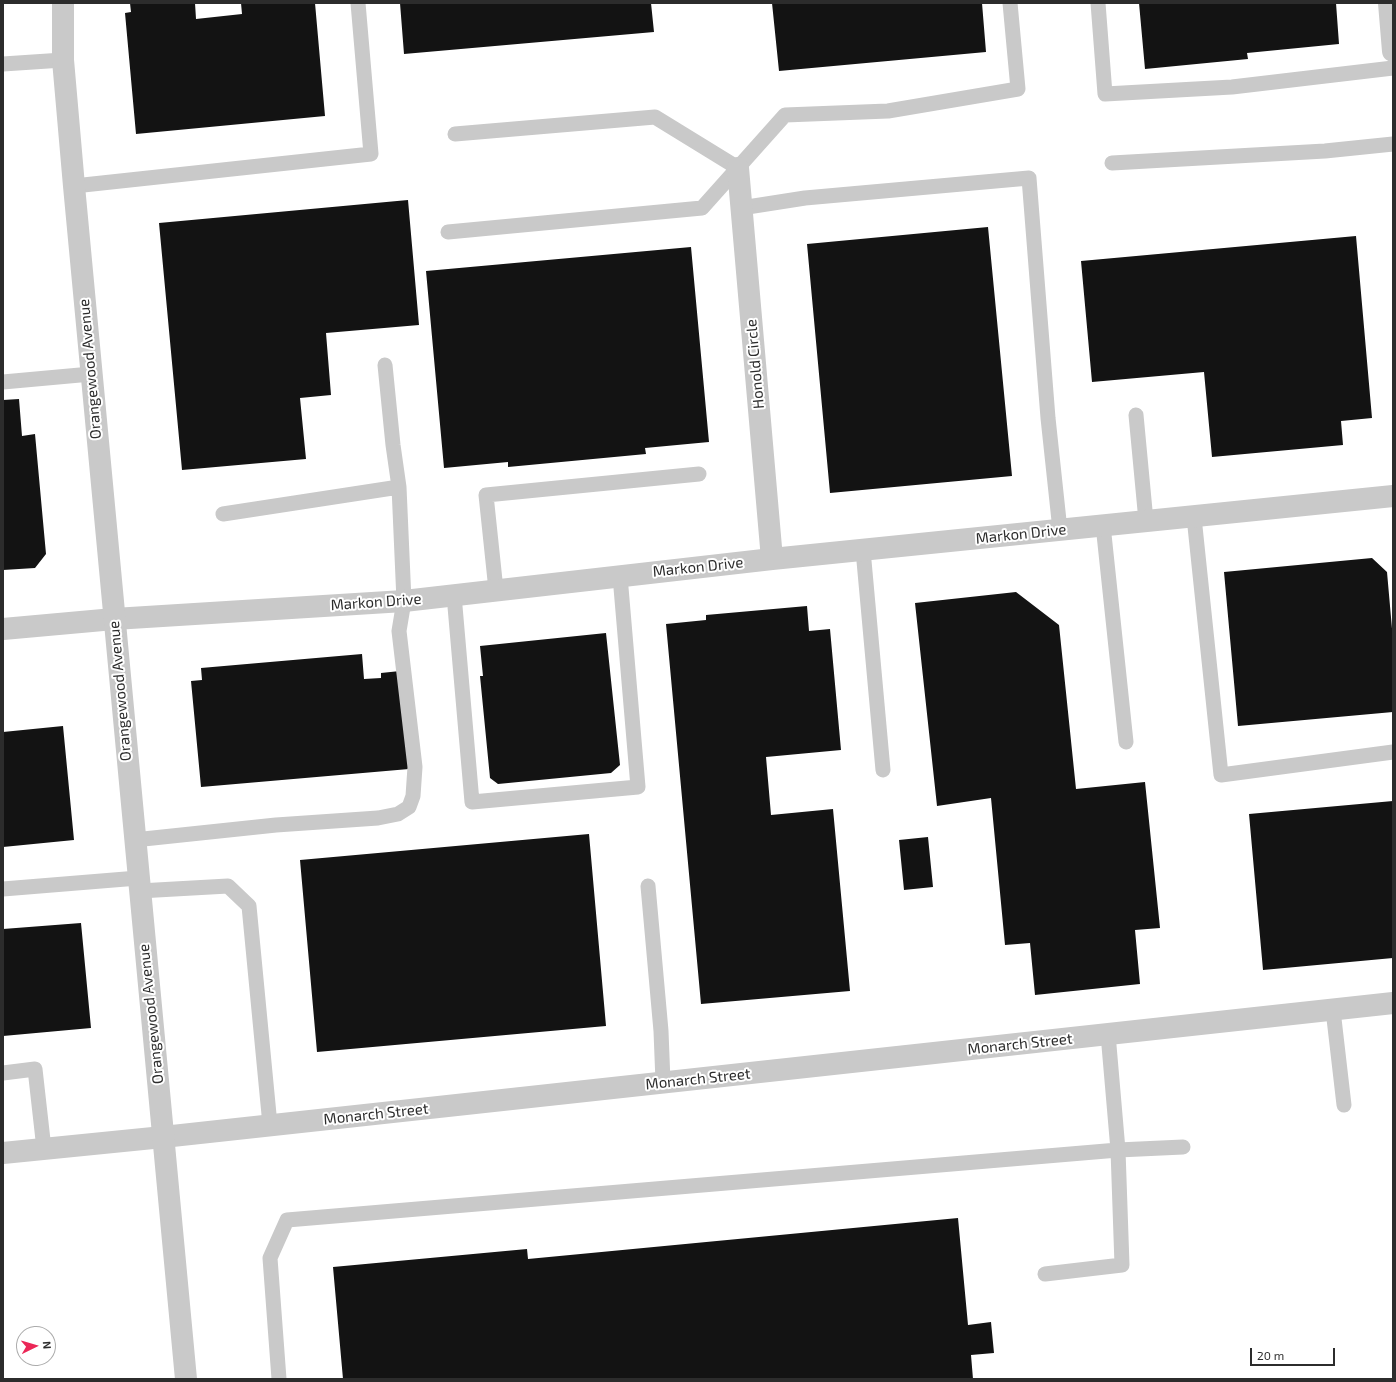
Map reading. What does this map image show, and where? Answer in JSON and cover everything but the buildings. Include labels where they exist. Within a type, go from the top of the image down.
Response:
[{"type":"street","name":"Orangewood Avenue","points":[[63,3],[63,60],[74,186],[138,885],[186,1379]]},
{"type":"street","points":[[1389,3],[1393,51]]},
{"type":"street","name":"Honold Circle","points":[[738,168],[772,559]]},
{"type":"street","name":"Markon Drive","points":[[3,629],[114,619],[404,601],[772,559],[1393,496]]},
{"type":"street","name":"Monarch Street","points":[[3,1153],[163,1137],[1393,1003]]},
{"type":"lane","points":[[74,186],[371,154],[358,3]]},
{"type":"lane","points":[[448,232],[702,208],[785,115],[888,111],[1018,89],[1010,3]]},
{"type":"lane","points":[[1098,3],[1105,94],[1232,87],[1393,68]]},
{"type":"lane","points":[[3,64],[63,60]]},
{"type":"lane","points":[[455,134],[655,117],[738,168]]},
{"type":"lane","points":[[1112,163],[1325,151],[1393,144]]},
{"type":"lane","points":[[741,208],[805,198],[1029,178],[1048,425],[1060,530]]},
{"type":"lane","points":[[134,840],[281,825],[378,818],[398,814],[409,807],[413,796],[415,767],[399,631],[404,601],[399,487],[385,365]]},
{"type":"lane","points":[[3,382],[91,374]]},
{"type":"lane","points":[[1136,415],[1146,521]]},
{"type":"lane","points":[[496,590],[486,495],[699,474]]},
{"type":"lane","points":[[223,514],[399,487]]},
{"type":"lane","points":[[1194,517],[1221,775],[1393,752]]},
{"type":"lane","points":[[1103,525],[1126,742]]},
{"type":"lane","points":[[863,550],[883,770]]},
{"type":"lane","points":[[454,595],[472,802],[638,787],[620,576]]},
{"type":"lane","points":[[3,889],[138,885],[228,886],[250,906],[270,1125]]},
{"type":"lane","points":[[648,886],[661,1031],[663,1082]]},
{"type":"lane","points":[[1333,1010],[1344,1105]]},
{"type":"lane","points":[[1045,1274],[1122,1265],[1118,1150],[1108,1034]]},
{"type":"lane","points":[[3,1073],[35,1069],[44,1148]]},
{"type":"lane","points":[[279,1379],[270,1258],[287,1220],[1118,1150],[1183,1146]]}]
